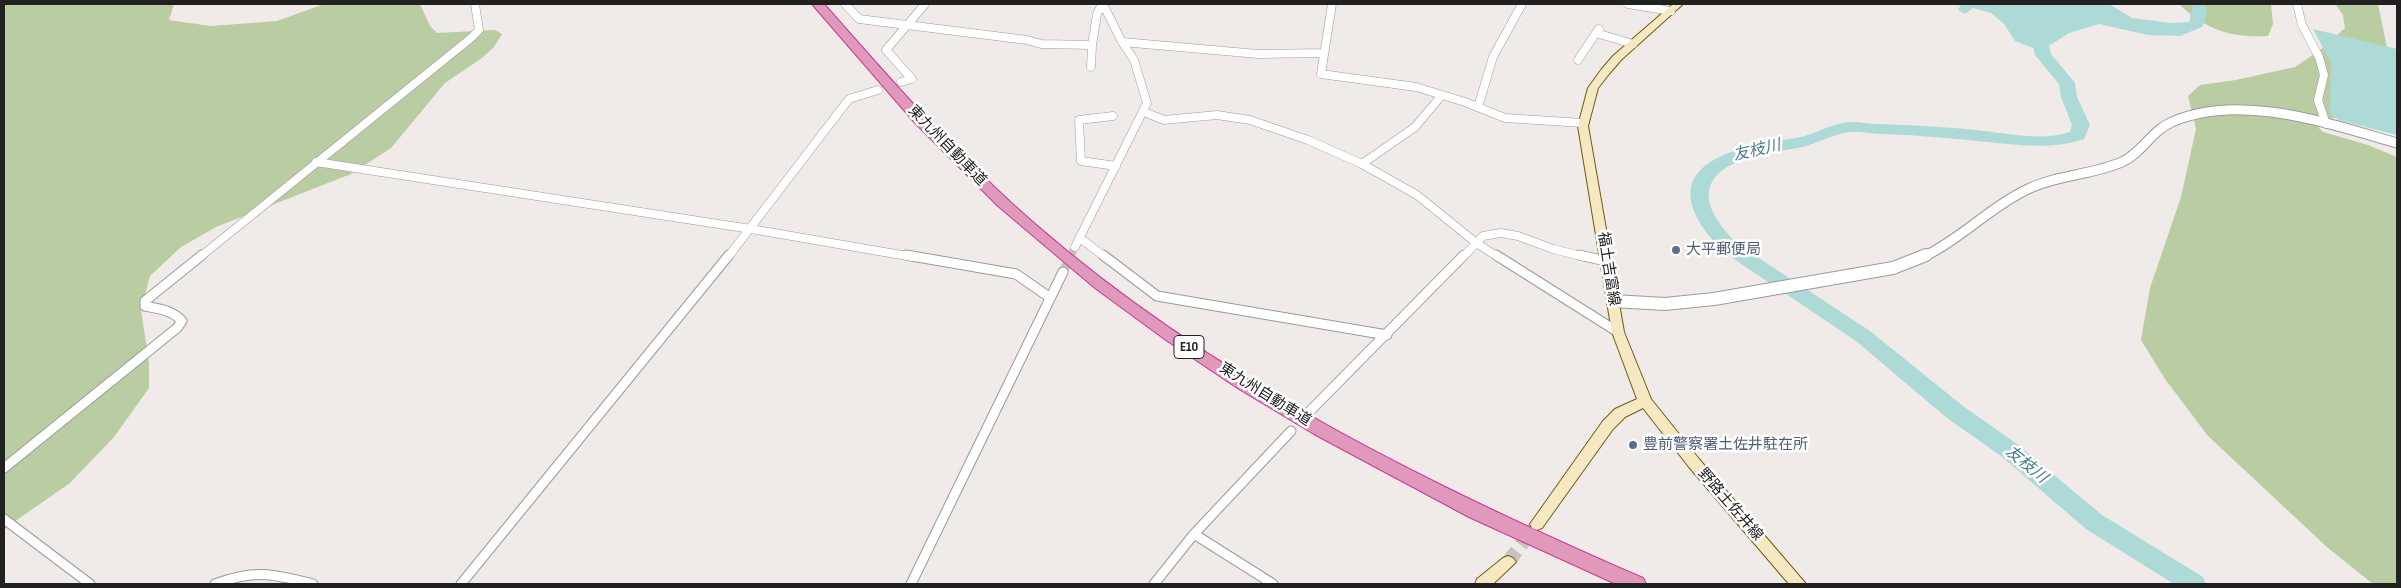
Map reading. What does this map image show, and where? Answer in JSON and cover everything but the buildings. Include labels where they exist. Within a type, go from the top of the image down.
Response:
[{"type":"highway","name":"東九州自動車道","points":[[818,4],[887,84],[984,184],[1066,256],[1136,310],[1227,373],[1324,432],[1484,516],[1636,584]]},
{"type":"main road","name":"福土吉富線","points":[[1645,401],[1618,332],[1583,123],[1593,88],[1617,58],[1675,7]]},
{"type":"main road","points":[[1537,524],[1549,511],[1602,432],[1622,412],[1645,401]]},
{"type":"main road","name":"野路土佐井線","points":[[1645,401],[1682,449],[1798,584]]},
{"type":"main road","points":[[1483,584],[1508,562]]},
{"type":"street","points":[[4,468],[169,336],[182,321],[170,311],[145,306],[145,301],[479,30],[475,4]]},
{"type":"street","points":[[846,4],[859,19],[1027,40],[1041,44],[1092,45]]},
{"type":"street","points":[[901,82],[912,79],[886,50],[925,4]]},
{"type":"street","points":[[1075,248],[1147,103],[1134,60],[1122,42],[1103,4],[1096,14],[1091,67]]},
{"type":"street","points":[[1332,4],[1321,74],[1389,82],[1442,95],[1505,118],[1583,123]]},
{"type":"street","points":[[1478,107],[1493,57],[1522,4]]},
{"type":"street","points":[[1629,4],[1675,7]]},
{"type":"street","points":[[2297,4],[2302,25],[2319,57],[2324,75],[2318,100],[2326,124]]},
{"type":"street","points":[[1578,60],[1597,31],[1633,44]]},
{"type":"street","points":[[1122,42],[1258,54],[1324,53]]},
{"type":"street","points":[[461,584],[751,229],[849,99],[878,90]]},
{"type":"street","points":[[1362,164],[1416,127],[1442,95]]},
{"type":"street","points":[[1613,301],[1665,304],[1714,299],[1893,268],[1919,259],[2027,189],[2052,180],[2124,161],[2170,122],[2202,112],[2240,110],[2283,115],[2397,142]]},
{"type":"street","points":[[1144,112],[1164,120],[1217,115],[1250,120],[1308,140],[1362,164],[1417,195],[1475,242],[1618,332]]},
{"type":"street","points":[[1113,116],[1079,120],[1081,161],[1116,166]]},
{"type":"street","points":[[316,162],[751,229],[1016,274],[1049,297]]},
{"type":"street","points":[[1310,412],[1483,236],[1500,232],[1554,249],[1606,261]]},
{"type":"street","points":[[1080,238],[1158,296],[1387,335]]},
{"type":"street","points":[[912,584],[1049,297],[1063,272]]},
{"type":"street","points":[[1154,584],[1194,534],[1291,431]]},
{"type":"street","points":[[4,519],[90,584]]},
{"type":"street","points":[[1194,534],[1273,584]]},
{"type":"street","points":[[215,584],[243,573],[254,572],[313,584]]},
{"type":"green space","points":[[4,4],[174,4],[169,20],[211,26],[277,21],[324,4],[420,4],[430,26],[437,33],[495,30],[502,34],[494,47],[482,58],[445,83],[391,148],[351,174],[216,227],[181,247],[150,276],[141,310],[149,363],[149,388],[114,437],[70,483],[4,529]]},
{"type":"green space","points":[[2179,4],[2271,4],[2273,24],[2268,36],[2231,34],[2209,26]]},
{"type":"green space","points":[[2335,4],[2378,4],[2389,57],[2339,118],[2310,119],[2323,132],[2368,145],[2397,157],[2397,584],[2373,584],[2328,548],[2208,436],[2165,379],[2141,340],[2150,288],[2181,197],[2196,129],[2188,96],[2200,85],[2236,80],[2295,67],[2323,48],[2345,28],[2343,15]]},
{"type":"water","points":[[1961,4],[2109,4],[2132,18],[2170,23],[2189,22],[2193,4],[2205,4],[2207,15],[2202,27],[2180,36],[2148,35],[2099,24],[2069,33],[2041,51],[2015,41],[2004,24],[1991,13],[1973,8],[1965,14],[1958,10]]},
{"type":"water","points":[[2313,29],[2397,49],[2397,135],[2338,120],[2330,113],[2331,63]]},
{"type":"waterway","name":"友枝川","points":[[2049,30],[2039,37],[2043,55],[2067,83],[2069,97],[2081,125],[2078,135],[2057,141],[2036,142],[1935,132],[1856,127],[1844,128],[1797,143],[1741,154],[1718,165],[1702,181],[1699,192],[1701,208],[1714,231],[1732,249],[1863,336],[1955,412],[2009,450],[2094,522],[2194,584]]},
{"type":"tunnel","points":[[1071,255],[1075,247]]},
{"type":"tunnel","points":[[1063,272],[1071,255]]},
{"type":"tunnel","points":[[1508,562],[1534,528]]},
{"type":"place","name":"大平郵便局","points":[[1676,250]]},
{"type":"place","name":"豊前警察署土佐井駐在所","points":[[1633,445]]}]
